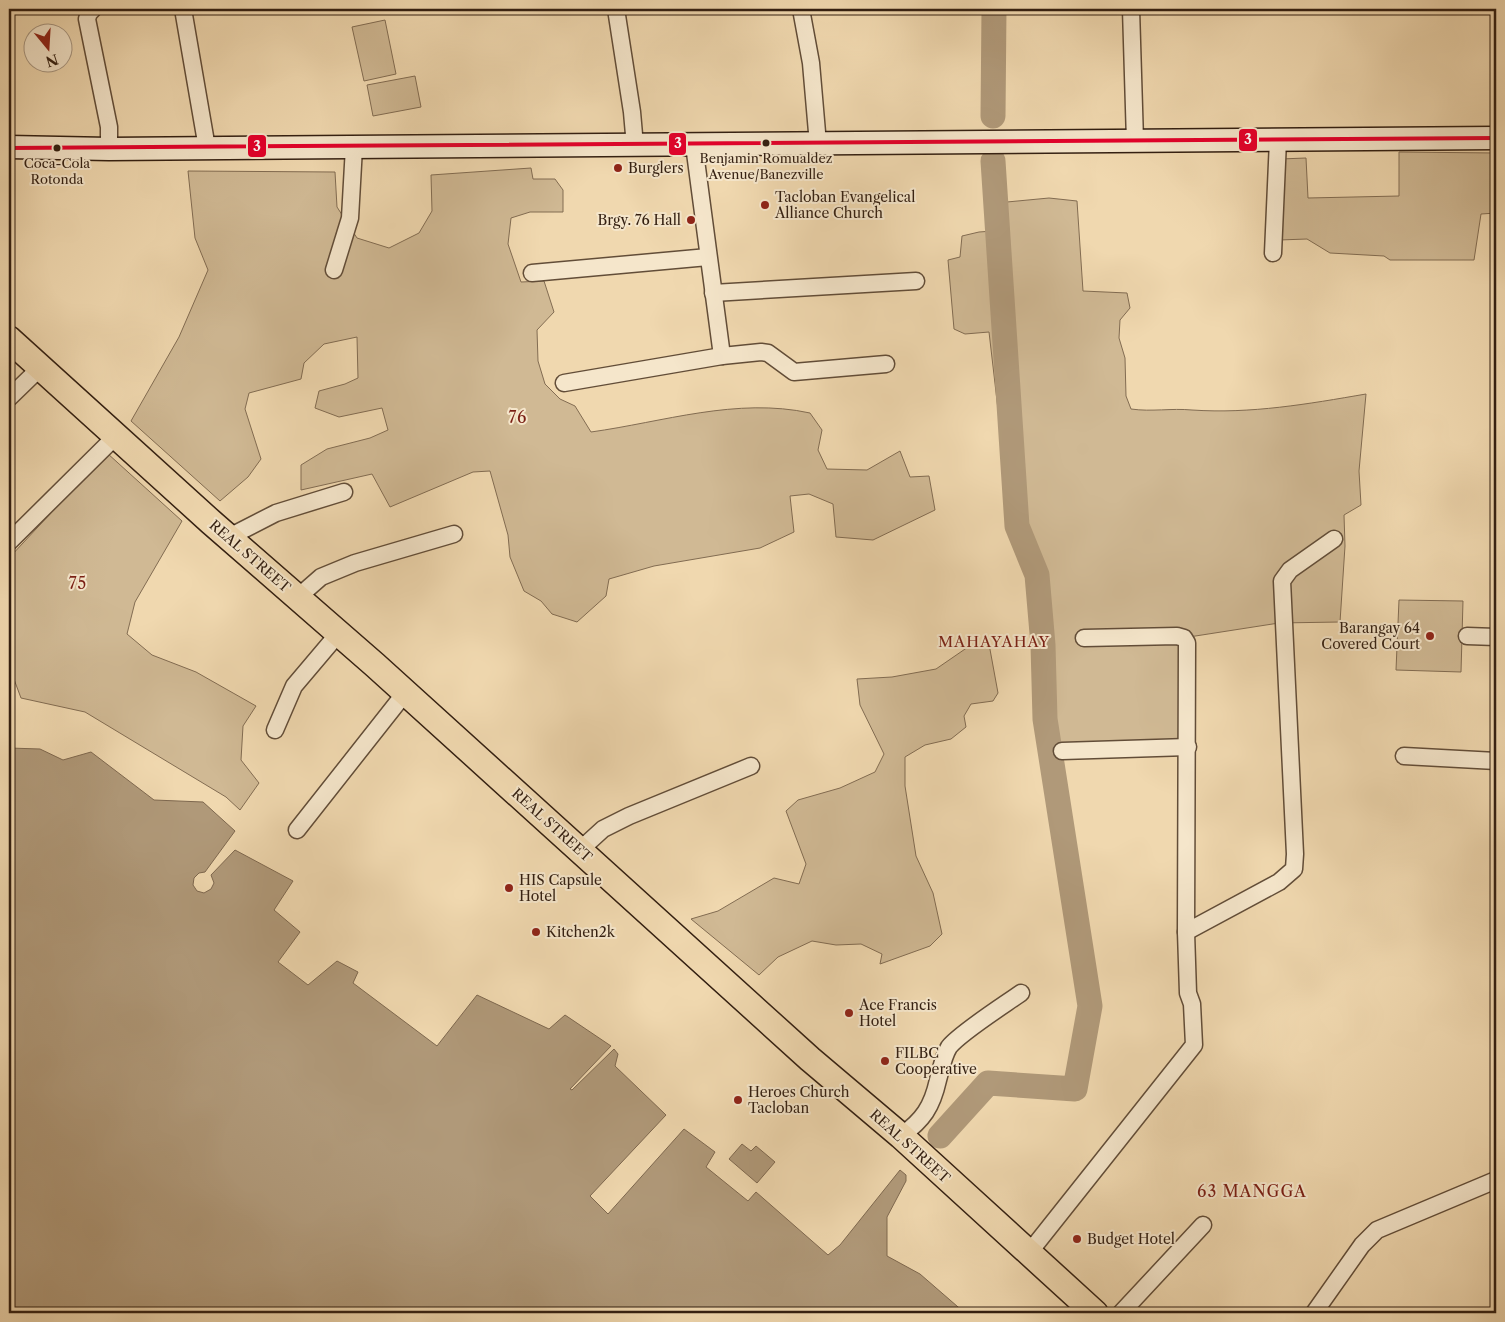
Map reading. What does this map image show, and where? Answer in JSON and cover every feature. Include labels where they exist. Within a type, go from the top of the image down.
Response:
[{"type":"main road","points":[[9,148],[635,146],[1496,138]]},
{"type":"main road","name":"REAL STREET","points":[[9,338],[1095,1313]]},
{"type":"street","points":[[93,9],[87,19],[110,128],[109,149]]},
{"type":"street","points":[[182,9],[207,148]]},
{"type":"street","points":[[616,9],[632,112],[635,146]]},
{"type":"street","points":[[801,9],[811,63],[818,144]]},
{"type":"street","points":[[1131,9],[1135,141]]},
{"type":"street","points":[[1273,253],[1278,140]]},
{"type":"street","points":[[694,145],[722,356]]},
{"type":"street","points":[[334,270],[350,218],[354,147]]},
{"type":"street","points":[[532,273],[708,257]]},
{"type":"street","points":[[713,292],[916,280]]},
{"type":"street","points":[[564,383],[722,356],[768,353],[794,372],[886,364]]},
{"type":"street","points":[[9,398],[41,367]]},
{"type":"street","points":[[9,542],[116,436]]},
{"type":"street","points":[[229,537],[276,513],[344,492]]},
{"type":"street","points":[[297,598],[320,577],[355,563],[454,534]]},
{"type":"street","points":[[1186,932],[1279,882],[1294,869],[1295,854],[1282,581],[1290,570],[1334,539]]},
{"type":"street","points":[[275,730],[294,686],[338,634]]},
{"type":"street","points":[[1028,1254],[1194,1045],[1192,1004],[1188,993],[1186,932],[1187,643],[1184,638],[1177,636],[1084,638]]},
{"type":"street","points":[[1467,636],[1496,637]]},
{"type":"street","points":[[297,830],[405,692]]},
{"type":"street","points":[[1062,751],[1188,747]]},
{"type":"street","points":[[1404,756],[1496,761]]},
{"type":"street","points":[[580,850],[603,830],[629,816],[751,766]]},
{"type":"street","points":[[900,1136],[920,1121],[927,1112],[938,1082],[943,1060],[950,1046],[1020,993]]},
{"type":"street","points":[[1314,1313],[1362,1245],[1377,1230],[1496,1180]]},
{"type":"street","points":[[1121,1313],[1204,1225]]},
{"type":"shaded area","points":[[385,20],[396,74],[364,81],[352,27]]},
{"type":"shaded area","points":[[415,76],[421,107],[373,116],[367,85]]},
{"type":"shaded area","points":[[1399,152],[1496,153],[1496,213],[1481,214],[1474,260],[1390,260],[1384,256],[1330,253],[1307,239],[1279,240],[1280,159],[1306,158],[1308,198],[1399,196]]},
{"type":"shaded area","points":[[531,168],[533,179],[555,179],[563,190],[563,212],[530,212],[511,218],[508,244],[521,282],[544,281],[554,312],[537,330],[538,361],[545,384],[560,399],[575,406],[591,432],[728,409],[783,409],[810,413],[822,430],[818,450],[827,469],[867,470],[900,451],[910,477],[929,476],[935,510],[873,540],[836,537],[833,504],[809,494],[790,496],[794,532],[760,548],[654,566],[609,579],[606,596],[577,622],[552,614],[541,601],[524,591],[510,557],[508,535],[490,471],[473,472],[390,507],[372,474],[301,490],[301,465],[327,449],[370,438],[388,430],[382,408],[339,417],[315,408],[319,391],[345,384],[358,378],[357,337],[324,344],[304,363],[301,379],[249,393],[245,409],[261,459],[248,477],[220,501],[131,421],[179,337],[208,270],[195,238],[188,171],[335,172],[337,207],[357,238],[389,248],[419,233],[432,211],[431,175]]},
{"type":"shaded area","points":[[1049,198],[1077,201],[1083,291],[1127,293],[1130,308],[1120,320],[1119,338],[1125,358],[1126,396],[1131,409],[1236,411],[1301,405],[1366,394],[1359,471],[1361,505],[1344,515],[1345,546],[1340,622],[1279,623],[1189,637],[1185,747],[1052,747],[1045,719],[1043,645],[1038,594],[1032,572],[1012,530],[989,332],[965,334],[954,329],[948,260],[960,257],[962,236],[979,232],[1007,230],[1007,202]]},
{"type":"shaded area","points":[[107,453],[182,521],[135,602],[127,634],[152,655],[196,672],[256,706],[243,726],[241,760],[259,783],[240,810],[226,797],[85,712],[21,698],[9,666],[9,558]]},
{"type":"shaded area","name":"Barangay 64 Covered Court","points":[[1399,600],[1463,601],[1461,672],[1396,670]]},
{"type":"shaded area","points":[[989,644],[998,693],[993,701],[971,704],[964,716],[966,727],[951,739],[925,745],[905,757],[905,786],[916,856],[933,893],[942,934],[930,946],[880,964],[882,954],[861,944],[836,945],[812,941],[778,957],[759,975],[691,919],[718,911],[774,878],[799,884],[806,864],[786,811],[798,800],[840,788],[875,772],[884,754],[860,705],[857,679],[892,677],[936,669],[968,647]]},
{"type":"shaded area","points":[[9,748],[40,749],[63,760],[91,752],[154,800],[203,802],[235,831],[205,872],[199,873],[194,878],[193,885],[197,891],[204,893],[211,889],[214,883],[211,875],[235,850],[293,881],[274,910],[300,932],[278,962],[308,985],[337,961],[358,972],[353,983],[437,1046],[477,995],[549,1029],[565,1015],[611,1046],[570,1089],[572,1090],[614,1049],[618,1054],[615,1066],[666,1115],[590,1196],[608,1214],[684,1129],[715,1152],[706,1167],[748,1201],[756,1192],[828,1255],[840,1245],[900,1170],[906,1175],[906,1181],[887,1217],[887,1256],[920,1274],[965,1313],[9,1313]]},
{"type":"shaded area","points":[[742,1144],[751,1151],[756,1146],[775,1162],[757,1183],[729,1159]]},
{"type":"waterway","points":[[993,116],[994,9]]},
{"type":"waterway","points":[[940,1136],[988,1083],[1075,1089],[1090,1006],[1045,719],[1043,645],[1037,575],[1017,526],[993,161]]},
{"type":"transit line","name":"3","points":[[9,148],[1496,138]]},
{"type":"place","name":"Benjamin Romualdez Avenue/Banezville","points":[[766,143]]},
{"type":"place","name":"Coca-Cola Rotonda","points":[[57,148]]},
{"type":"place","name":"Burglers","points":[[618,168]]},
{"type":"place","name":"Tacloban Evangelical Alliance Church","points":[[765,205]]},
{"type":"place","name":"Brgy. 76 Hall","points":[[691,220]]},
{"type":"place","name":"Barangay 64 Covered Court","points":[[1430,636]]},
{"type":"place","name":"HIS Capsule Hotel","points":[[509,888]]},
{"type":"place","name":"Kitchen2k","points":[[536,932]]},
{"type":"place","name":"Ace Francis Hotel","points":[[849,1013]]},
{"type":"place","name":"FILBC Cooperative","points":[[885,1061]]},
{"type":"place","name":"Heroes Church Tacloban","points":[[738,1100]]},
{"type":"place","name":"Budget Hotel","points":[[1077,1239]]},
{"type":"district","name":"76","points":[[518,417]]},
{"type":"district","name":"75","points":[[78,583]]},
{"type":"district","name":"MAHAYAHAY","points":[[994,642]]},
{"type":"district","name":"63 MANGGA","points":[[1252,1191]]}]
